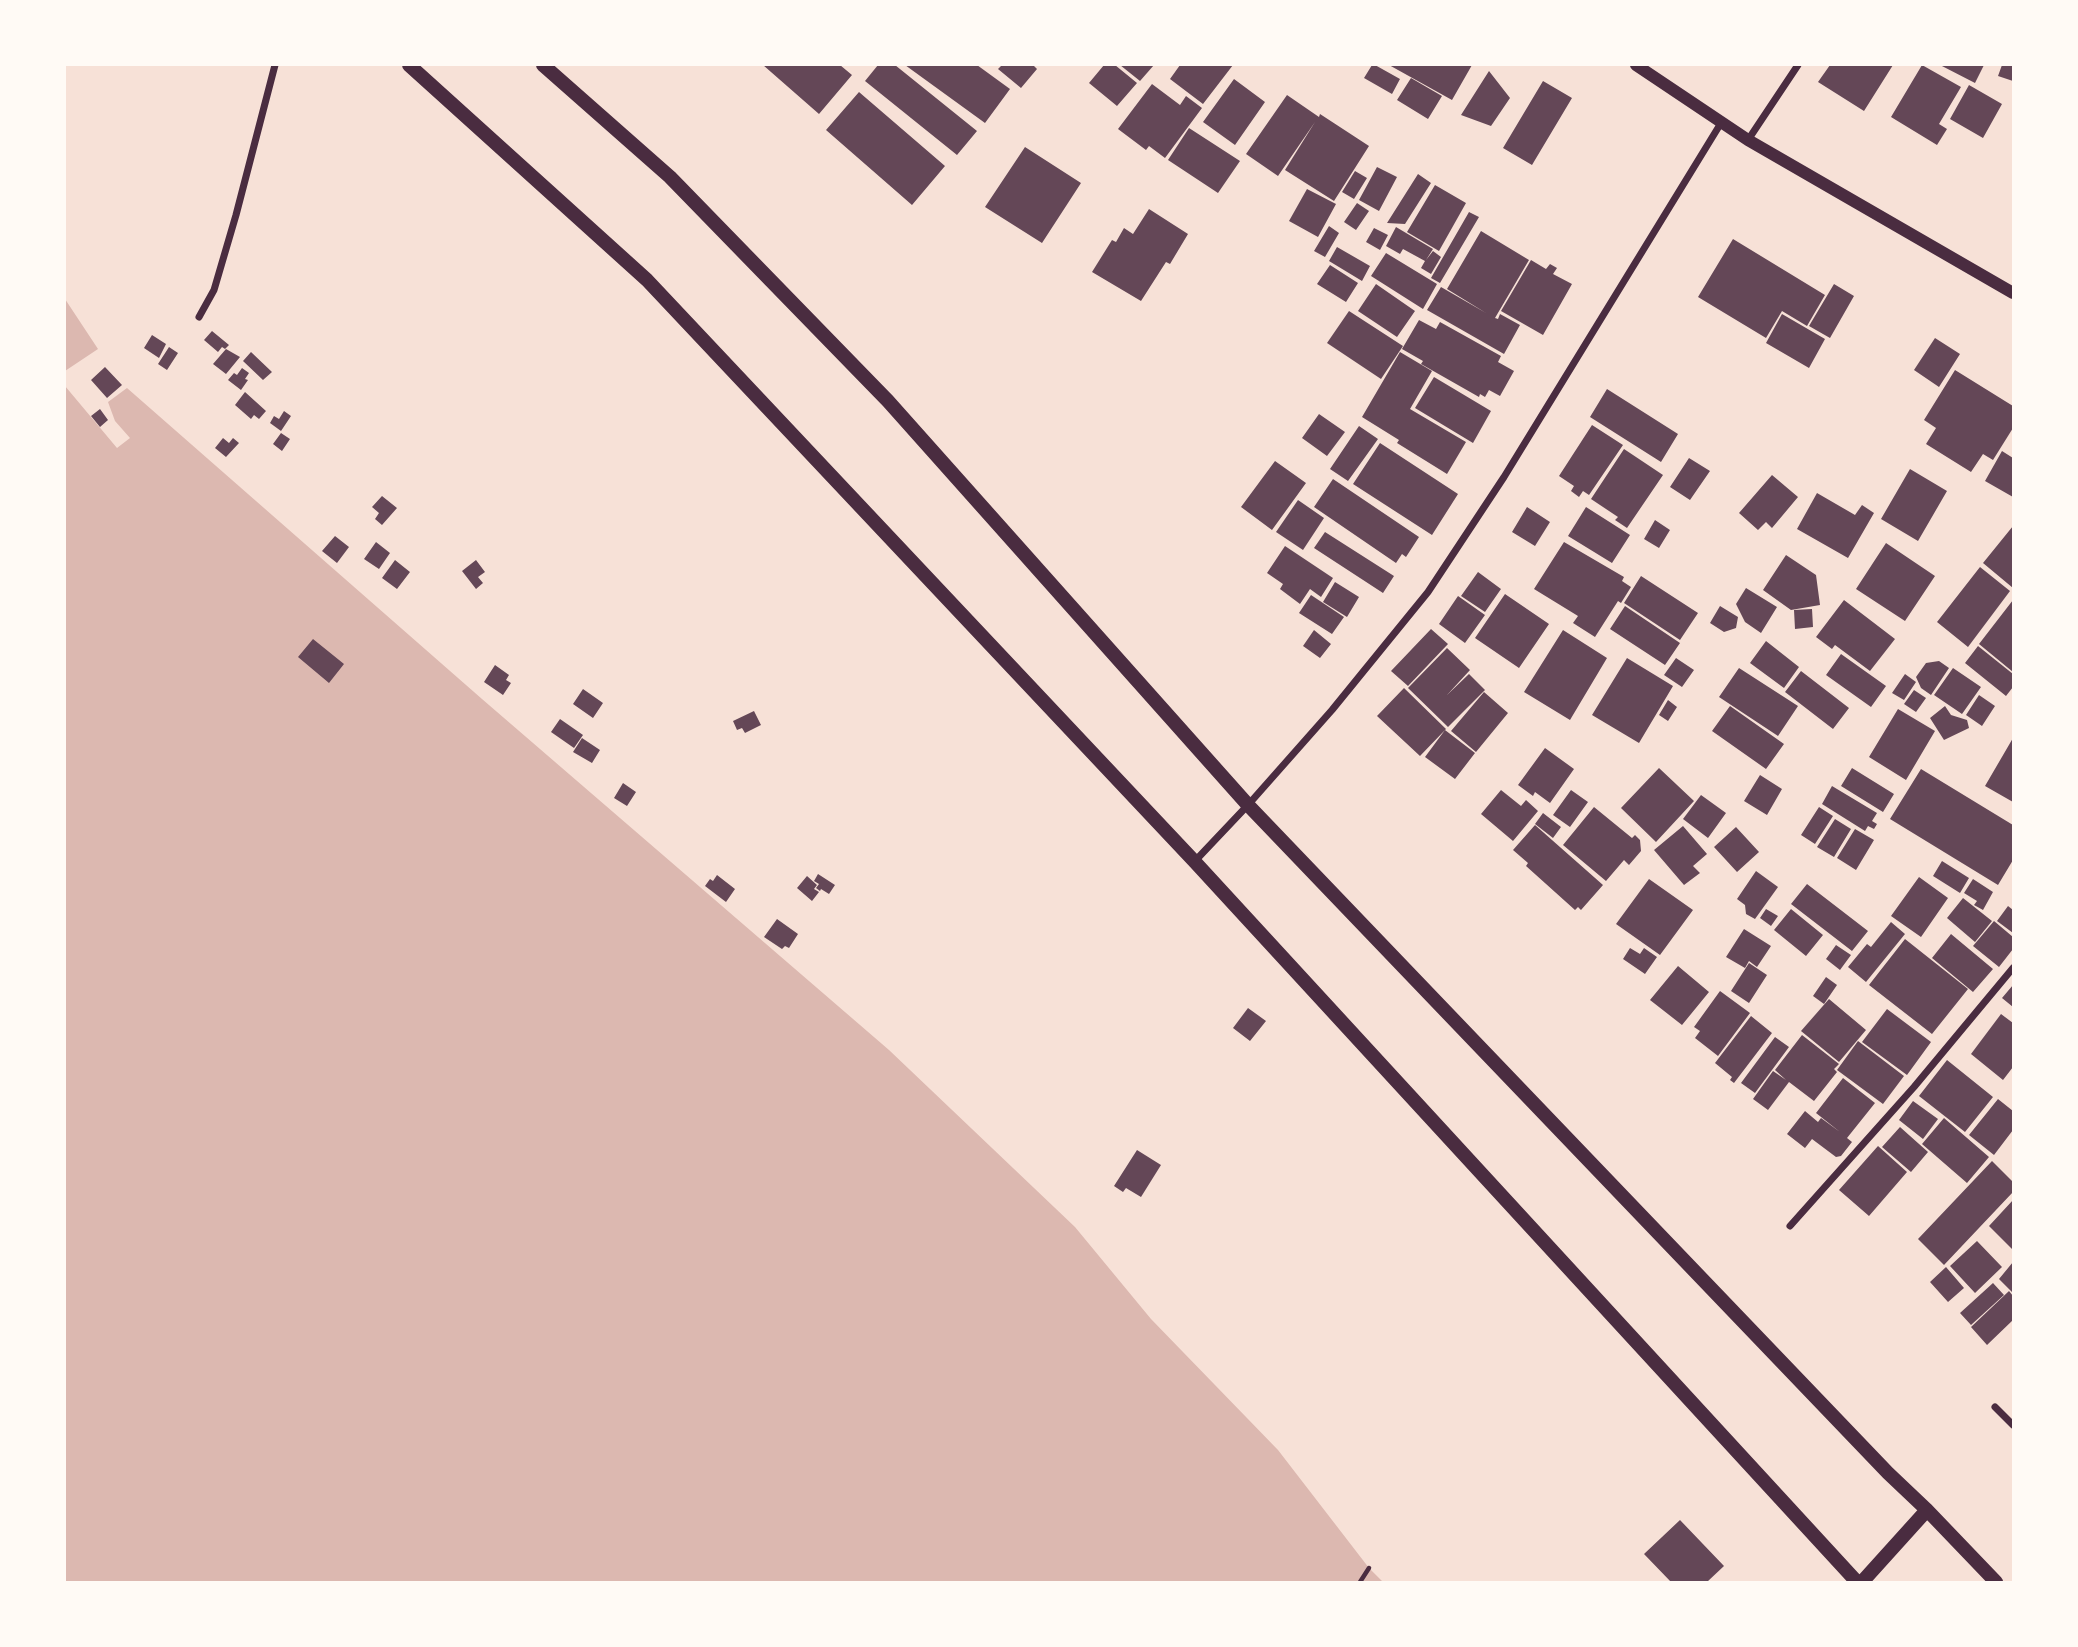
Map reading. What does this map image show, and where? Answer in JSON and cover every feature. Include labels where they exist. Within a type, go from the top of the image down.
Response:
[{"type":"main road","points":[[410,65],[647,280],[1195,862],[1859,1582],[1927,1510]]},
{"type":"main road","points":[[543,65],[670,177],[888,401],[1248,805],[1888,1474],[1927,1510],[1996,1582]]},
{"type":"street","points":[[199,317],[214,290],[275,65]]},
{"type":"street","points":[[1636,65],[1748,140],[2013,293]]},
{"type":"street","points":[[1748,140],[1798,65]]},
{"type":"street","points":[[1195,862],[1332,710],[1428,592],[1504,477],[1721,123]]},
{"type":"street","points":[[1790,1226],[1914,1087],[2013,968]]},
{"type":"street","points":[[1995,1407],[2013,1425]]},
{"type":"path","points":[[1360,1582],[1369,1569]]},
{"type":"shaded area","points":[[65,299],[98,349],[65,371]]},
{"type":"shaded area","points":[[65,386],[117,448],[130,438],[115,421],[108,402],[127,388],[889,1050],[1075,1227],[1151,1319],[1278,1450],[1369,1568],[1383,1582],[65,1582]]},
{"type":"building","points":[[763,65],[840,65],[852,75],[819,114]]},
{"type":"building","points":[[878,65],[895,65],[977,131],[957,155],[865,81]]},
{"type":"building","points":[[905,65],[977,65],[1010,89],[985,123]]},
{"type":"building","points":[[1002,65],[1033,65],[1037,69],[1021,88],[998,69]]},
{"type":"building","points":[[1104,65],[1115,65],[1137,83],[1117,106],[1089,83]]},
{"type":"building","points":[[1120,65],[1154,65],[1140,81]]},
{"type":"building","points":[[1180,65],[1233,65],[1203,104],[1170,79]]},
{"type":"building","points":[[1372,65],[1400,79],[1392,94],[1364,78]]},
{"type":"building","points":[[1389,65],[1472,65],[1452,100]]},
{"type":"building","points":[[1830,65],[1893,65],[1864,111],[1818,82]]},
{"type":"building","points":[[1922,65],[1961,87],[1939,124],[1947,129],[1937,145],[1891,117]]},
{"type":"building","points":[[1940,65],[1984,65],[1975,83]]},
{"type":"building","points":[[2002,65],[2013,65],[2013,81],[1998,76]]},
{"type":"building","points":[[1489,71],[1510,98],[1491,126],[1461,115]]},
{"type":"building","points":[[1411,78],[1442,96],[1428,119],[1397,100]]},
{"type":"building","points":[[1234,79],[1265,102],[1235,145],[1203,122]]},
{"type":"building","points":[[1543,81],[1572,98],[1532,165],[1503,148]]},
{"type":"building","points":[[1152,84],[1180,105],[1186,96],[1202,108],[1165,158],[1149,146],[1146,150],[1118,129]]},
{"type":"building","points":[[1969,85],[2002,104],[1983,138],[1950,119]]},
{"type":"building","points":[[859,92],[945,166],[912,205],[826,130]]},
{"type":"building","points":[[1287,95],[1369,146],[1334,201],[1285,170],[1315,122],[1278,176],[1246,154]]},
{"type":"building","points":[[1189,128],[1240,161],[1218,193],[1168,160]]},
{"type":"building","points":[[1025,147],[1081,183],[1042,243],[985,207]]},
{"type":"building","points":[[1377,167],[1397,177],[1379,211],[1359,200]]},
{"type":"building","points":[[1355,171],[1367,178],[1354,199],[1342,192]]},
{"type":"building","points":[[1418,174],[1431,183],[1405,224],[1387,223]]},
{"type":"building","points":[[1435,185],[1466,203],[1439,251],[1407,232]]},
{"type":"building","points":[[1307,189],[1336,204],[1318,237],[1289,221]]},
{"type":"building","points":[[1357,203],[1369,211],[1356,230],[1344,222]]},
{"type":"building","points":[[1149,209],[1188,234],[1170,264],[1166,262],[1141,301],[1092,272],[1112,240],[1116,242],[1124,228],[1133,234]]},
{"type":"building","points":[[1469,212],[1479,217],[1440,283],[1431,278]]},
{"type":"building","points":[[1329,226],[1339,233],[1325,257],[1314,251]]},
{"type":"building","points":[[1396,227],[1433,249],[1426,260],[1433,251],[1441,257],[1431,274],[1421,268],[1425,261],[1403,249],[1400,254],[1386,246]]},
{"type":"building","points":[[1374,228],[1388,235],[1380,250],[1366,242]]},
{"type":"building","points":[[1481,231],[1529,260],[1495,318],[1498,319],[1500,314],[1520,325],[1504,354],[1427,310],[1441,287],[1486,313],[1447,289]]},
{"type":"building","points":[[1733,239],[1825,295],[1807,326],[1782,311],[1766,338],[1698,297]]},
{"type":"building","points":[[1337,247],[1370,266],[1362,281],[1329,261]]},
{"type":"building","points":[[1386,253],[1437,284],[1423,309],[1371,276]]},
{"type":"building","points":[[1531,260],[1546,269],[1550,264],[1557,268],[1553,274],[1572,284],[1543,335],[1501,311]]},
{"type":"building","points":[[1330,265],[1358,283],[1346,302],[1317,284]]},
{"type":"building","points":[[1376,284],[1415,311],[1397,337],[1358,311]]},
{"type":"building","points":[[1834,284],[1854,296],[1830,338],[1809,326]]},
{"type":"building","points":[[1349,311],[1403,346],[1381,379],[1327,343]]},
{"type":"building","points":[[1782,314],[1825,339],[1809,368],[1766,343]]},
{"type":"building","points":[[1419,320],[1436,329],[1440,322],[1501,356],[1498,362],[1514,371],[1500,396],[1489,390],[1485,397],[1480,394],[1479,397],[1421,364],[1423,361],[1402,349]]},
{"type":"building","points":[[212,331],[229,345],[225,349],[222,347],[218,352],[204,340]]},
{"type":"building","points":[[152,335],[166,344],[159,358],[144,348]]},
{"type":"building","points":[[1935,338],[1960,354],[1939,387],[1914,370]]},
{"type":"building","points":[[169,347],[178,353],[167,370],[158,364]]},
{"type":"building","points":[[226,349],[240,357],[226,374],[213,364]]},
{"type":"building","points":[[251,352],[272,372],[263,380],[243,361]]},
{"type":"building","points":[[1400,352],[1432,371],[1410,409],[1466,442],[1447,474],[1397,443],[1399,440],[1362,417]]},
{"type":"building","points":[[105,367],[122,385],[107,398],[91,380]]},
{"type":"building","points":[[242,368],[249,373],[241,390],[228,380]]},
{"type":"building","points":[[1955,370],[2013,406],[2013,428],[1993,460],[1983,454],[1971,472],[1926,444],[1936,428],[1924,420]]},
{"type":"building","points":[[1434,377],[1491,411],[1473,443],[1415,408]]},
{"type":"building","points":[[1607,389],[1678,434],[1661,462],[1590,417]]},
{"type":"building","points":[[245,392],[266,411],[259,419],[254,415],[251,419],[235,405]]},
{"type":"building","points":[[100,409],[108,420],[100,427],[91,416]]},
{"type":"building","points":[[284,411],[291,416],[281,431],[270,423],[274,416],[279,419]]},
{"type":"building","points":[[1319,414],[1345,432],[1327,456],[1302,438]]},
{"type":"building","points":[[1592,425],[1623,445],[1589,495],[1583,491],[1579,497],[1571,491],[1574,486],[1559,476]]},
{"type":"building","points":[[1359,426],[1378,439],[1348,481],[1330,469]]},
{"type":"building","points":[[281,433],[290,439],[282,451],[273,444]]},
{"type":"building","points":[[223,438],[229,443],[233,438],[239,443],[226,457],[215,448]]},
{"type":"building","points":[[1380,443],[1458,494],[1432,535],[1353,484]]},
{"type":"building","points":[[1624,449],[1663,475],[1627,528],[1615,520],[1618,517],[1591,499]]},
{"type":"building","points":[[2002,451],[2013,458],[2013,497],[1985,481]]},
{"type":"building","points":[[1689,458],[1710,471],[1690,500],[1670,487]]},
{"type":"building","points":[[1275,461],[1306,483],[1272,530],[1241,507]]},
{"type":"building","points":[[1910,469],[1947,491],[1918,541],[1881,519]]},
{"type":"building","points":[[1772,475],[1798,497],[1772,528],[1766,522],[1758,530],[1739,513]]},
{"type":"building","points":[[1333,479],[1419,537],[1406,557],[1402,554],[1396,563],[1314,507]]},
{"type":"building","points":[[1817,493],[1855,515],[1862,505],[1874,513],[1848,558],[1797,529]]},
{"type":"building","points":[[382,496],[397,508],[382,525],[375,519],[379,513],[372,507]]},
{"type":"building","points":[[1298,500],[1324,518],[1303,550],[1276,532]]},
{"type":"building","points":[[1527,507],[1550,522],[1535,546],[1512,532]]},
{"type":"building","points":[[1586,507],[1630,535],[1612,563],[1568,536]]},
{"type":"building","points":[[1655,520],[1670,530],[1659,548],[1644,539]]},
{"type":"building","points":[[2013,526],[2013,588],[1983,563]]},
{"type":"building","points":[[1325,532],[1394,576],[1383,593],[1314,548]]},
{"type":"building","points":[[335,536],[349,547],[337,563],[322,551]]},
{"type":"building","points":[[376,542],[390,553],[379,569],[364,559]]},
{"type":"building","points":[[1564,542],[1624,577],[1622,581],[1631,587],[1621,603],[1618,601],[1595,637],[1573,623],[1578,616],[1534,589]]},
{"type":"building","points":[[1886,543],[1935,576],[1905,621],[1856,589]]},
{"type":"building","points":[[1285,546],[1333,578],[1321,597],[1310,589],[1300,604],[1280,589],[1283,584],[1267,573]]},
{"type":"building","points":[[1786,555],[1816,575],[1820,605],[1791,610],[1763,590]]},
{"type":"building","points":[[395,560],[410,572],[397,589],[382,578]]},
{"type":"building","points":[[476,560],[485,572],[478,577],[483,583],[476,589],[462,571]]},
{"type":"building","points":[[1980,567],[2010,591],[1968,647],[1937,622]]},
{"type":"building","points":[[1478,572],[1501,589],[1485,612],[1461,596]]},
{"type":"building","points":[[1641,576],[1698,613],[1680,640],[1624,603]]},
{"type":"building","points":[[1335,582],[1359,597],[1347,617],[1323,602]]},
{"type":"building","points":[[1746,588],[1777,607],[1761,633],[1745,622],[1736,604]]},
{"type":"building","points":[[1505,594],[1549,624],[1519,668],[1475,638]]},
{"type":"building","points":[[1311,595],[1344,617],[1332,634],[1299,613]]},
{"type":"building","points":[[1458,596],[1485,615],[1465,643],[1439,624]]},
{"type":"building","points":[[1844,600],[1895,639],[1870,671],[1835,645],[1832,649],[1816,637]]},
{"type":"building","points":[[2013,600],[2013,672],[1979,644]]},
{"type":"building","points":[[1625,606],[1680,643],[1665,665],[1610,629]]},
{"type":"building","points":[[1720,606],[1738,617],[1736,628],[1724,632],[1710,623]]},
{"type":"building","points":[[1812,609],[1813,627],[1795,629],[1794,610]]},
{"type":"building","points":[[1431,629],[1448,644],[1408,686],[1391,671]]},
{"type":"building","points":[[1314,630],[1331,644],[1320,658],[1303,646]]},
{"type":"building","points":[[1563,630],[1607,658],[1570,720],[1524,692]]},
{"type":"building","points":[[313,639],[344,664],[329,683],[298,657]]},
{"type":"building","points":[[1766,641],[1799,667],[1784,688],[1750,663]]},
{"type":"building","points":[[1978,646],[2013,674],[2013,687],[2006,696],[1965,663]]},
{"type":"building","points":[[1447,648],[1470,670],[1447,695],[1469,674],[1485,690],[1448,727],[1408,688]]},
{"type":"building","points":[[1841,654],[1886,686],[1871,707],[1826,675]]},
{"type":"building","points":[[1627,658],[1673,686],[1639,743],[1592,715]]},
{"type":"building","points":[[1676,658],[1694,670],[1682,687],[1664,675]]},
{"type":"building","points":[[1939,661],[1949,668],[1931,695],[1921,688],[1916,677],[1926,663]]},
{"type":"building","points":[[495,665],[509,675],[506,680],[511,683],[503,695],[484,682]]},
{"type":"building","points":[[1739,668],[1798,706],[1778,736],[1719,697]]},
{"type":"building","points":[[1953,668],[1981,687],[1962,714],[1934,695]]},
{"type":"building","points":[[1801,671],[1849,708],[1833,729],[1785,692]]},
{"type":"building","points":[[1905,674],[1916,682],[1904,700],[1892,693]]},
{"type":"building","points":[[1404,688],[1446,729],[1420,756],[1377,716]]},
{"type":"building","points":[[583,689],[603,703],[593,718],[573,704]]},
{"type":"building","points":[[1914,690],[1926,698],[1916,712],[1904,704]]},
{"type":"building","points":[[1484,692],[1508,713],[1476,752],[1451,731]]},
{"type":"building","points":[[1979,695],[1995,706],[1982,726],[1966,715]]},
{"type":"building","points":[[1668,700],[1677,707],[1668,721],[1659,715]]},
{"type":"building","points":[[1730,706],[1784,744],[1766,769],[1712,731]]},
{"type":"building","points":[[1945,706],[1951,715],[1967,720],[1969,728],[1944,740],[1930,718]]},
{"type":"building","points":[[1898,709],[1935,731],[1906,780],[1869,757]]},
{"type":"building","points":[[754,711],[761,725],[745,733],[742,728],[737,730],[733,721]]},
{"type":"building","points":[[560,719],[583,735],[574,748],[551,732]]},
{"type":"building","points":[[1445,730],[1475,753],[1455,779],[1425,757]]},
{"type":"building","points":[[582,738],[600,750],[592,763],[573,752]]},
{"type":"building","points":[[2013,738],[2013,802],[1985,786]]},
{"type":"building","points":[[1545,748],[1574,769],[1550,803],[1535,792],[1533,796],[1518,785]]},
{"type":"building","points":[[1659,768],[1694,801],[1656,842],[1621,808]]},
{"type":"building","points":[[1852,768],[1894,794],[1883,812],[1841,786]]},
{"type":"building","points":[[1921,769],[2013,825],[2013,860],[1998,885],[1890,819]]},
{"type":"building","points":[[1760,775],[1782,789],[1767,815],[1744,801]]},
{"type":"building","points":[[623,783],[636,792],[627,806],[614,798]]},
{"type":"building","points":[[1832,786],[1877,813],[1872,821],[1877,824],[1874,829],[1868,826],[1865,831],[1822,804]]},
{"type":"building","points":[[1501,790],[1521,806],[1526,800],[1538,811],[1513,841],[1481,814]]},
{"type":"building","points":[[1571,790],[1588,802],[1570,827],[1553,815]]},
{"type":"building","points":[[1701,795],[1726,813],[1708,838],[1683,819]]},
{"type":"building","points":[[1594,807],[1632,838],[1635,835],[1640,840],[1641,851],[1629,865],[1624,860],[1606,881],[1563,845]]},
{"type":"building","points":[[1819,807],[1833,816],[1815,844],[1801,835]]},
{"type":"building","points":[[1543,813],[1561,827],[1553,838],[1535,824]]},
{"type":"building","points":[[1835,819],[1851,829],[1834,857],[1817,847]]},
{"type":"building","points":[[1535,825],[1603,885],[1581,910],[1578,907],[1575,910],[1526,866],[1528,863],[1513,850]]},
{"type":"building","points":[[1683,826],[1707,854],[1693,866],[1700,873],[1684,885],[1654,850]]},
{"type":"building","points":[[1736,827],[1759,852],[1737,872],[1714,847]]},
{"type":"building","points":[[1855,829],[1874,840],[1856,870],[1837,858]]},
{"type":"building","points":[[1942,861],[1969,878],[1960,893],[1933,876]]},
{"type":"building","points":[[1756,871],[1778,887],[1755,919],[1746,914],[1745,905],[1737,899]]},
{"type":"building","points":[[818,874],[835,885],[829,894],[816,888],[819,884],[814,881]]},
{"type":"building","points":[[717,875],[735,889],[726,902],[705,886]]},
{"type":"building","points":[[807,876],[817,885],[814,889],[819,892],[812,901],[797,888]]},
{"type":"building","points":[[1919,877],[1948,898],[1921,937],[1891,916]]},
{"type":"building","points":[[1649,879],[1693,910],[1660,955],[1616,924]]},
{"type":"building","points":[[1973,879],[1993,892],[1983,910],[1974,905],[1977,901],[1964,893]]},
{"type":"building","points":[[1807,884],[1868,931],[1852,951],[1791,904]]},
{"type":"building","points":[[1963,898],[1992,921],[1975,942],[1947,918]]},
{"type":"building","points":[[2008,906],[2013,910],[2013,933],[1997,921]]},
{"type":"building","points":[[1766,909],[1778,916],[1771,926],[1760,918]]},
{"type":"building","points":[[1791,909],[1823,935],[1806,956],[1774,930]]},
{"type":"building","points":[[777,919],[798,934],[789,948],[785,946],[782,949],[764,937]]},
{"type":"building","points":[[1994,921],[2013,937],[2013,949],[1999,967],[1973,946]]},
{"type":"building","points":[[1891,922],[1905,934],[1866,982],[1848,967],[1867,944],[1871,947]]},
{"type":"building","points":[[1744,929],[1771,946],[1757,967],[1749,961],[1745,968],[1726,957]]},
{"type":"building","points":[[1951,934],[1993,969],[1973,992],[1932,958]]},
{"type":"building","points":[[1905,939],[1968,989],[1932,1034],[1869,985]]},
{"type":"building","points":[[1836,945],[1851,955],[1840,970],[1826,959]]},
{"type":"building","points":[[1630,948],[1640,954],[1644,948],[1657,957],[1645,974],[1623,959]]},
{"type":"building","points":[[1749,963],[1767,975],[1749,1003],[1731,991]]},
{"type":"building","points":[[1678,966],[1709,992],[1682,1025],[1650,1000]]},
{"type":"building","points":[[1826,977],[1837,985],[1824,1004],[1813,996]]},
{"type":"building","points":[[2013,985],[2013,1007],[2002,998]]},
{"type":"building","points":[[1720,991],[1750,1013],[1718,1056],[1695,1038],[1700,1031],[1694,1027]]},
{"type":"building","points":[[1829,999],[1866,1030],[1839,1062],[1801,1031]]},
{"type":"building","points":[[1248,1008],[1266,1021],[1250,1041],[1233,1028]]},
{"type":"building","points":[[1887,1009],[1931,1042],[1907,1075],[1862,1042]]},
{"type":"building","points":[[2001,1014],[2013,1023],[2013,1067],[2003,1080],[1971,1054]]},
{"type":"building","points":[[1751,1016],[1772,1033],[1734,1083],[1730,1080],[1732,1077],[1715,1063]]},
{"type":"building","points":[[1802,1035],[1839,1064],[1834,1069],[1837,1072],[1814,1101],[1789,1082],[1768,1110],[1753,1099],[1773,1071],[1786,1080],[1775,1070]]},
{"type":"building","points":[[1775,1037],[1789,1047],[1755,1093],[1741,1083]]},
{"type":"building","points":[[1858,1041],[1904,1076],[1883,1104],[1837,1070]]},
{"type":"building","points":[[1947,1060],[1993,1097],[1965,1132],[1919,1096]]},
{"type":"building","points":[[1843,1078],[1875,1103],[1847,1138],[1852,1142],[1841,1156],[1836,1157],[1812,1139],[1805,1148],[1787,1134],[1805,1111],[1818,1122],[1821,1118],[1840,1132],[1816,1113]]},
{"type":"building","points":[[1998,1099],[2013,1111],[2013,1130],[1994,1155],[1969,1135]]},
{"type":"building","points":[[1913,1101],[1938,1119],[1923,1139],[1899,1120]]},
{"type":"building","points":[[1944,1118],[1989,1157],[1967,1183],[1922,1144]]},
{"type":"building","points":[[1900,1127],[1928,1152],[1911,1172],[1882,1147]]},
{"type":"building","points":[[1878,1146],[1907,1172],[1869,1216],[1839,1190]]},
{"type":"building","points":[[1137,1150],[1161,1165],[1141,1197],[1126,1188],[1123,1192],[1114,1186]]},
{"type":"building","points":[[1992,1161],[2013,1182],[2013,1192],[1944,1265],[1918,1239]]},
{"type":"building","points":[[2013,1200],[2013,1250],[1989,1226]]},
{"type":"building","points":[[1977,1241],[2002,1267],[1975,1293],[1950,1266]]},
{"type":"building","points":[[2013,1262],[2013,1293],[1999,1279]]},
{"type":"building","points":[[1946,1267],[1964,1288],[1948,1302],[1930,1282]]},
{"type":"building","points":[[1993,1283],[2004,1295],[1971,1325],[1960,1313]]},
{"type":"building","points":[[2009,1291],[2013,1296],[2013,1320],[1987,1345],[1971,1327]]},
{"type":"building","points":[[1680,1520],[1724,1566],[1707,1582],[1671,1582],[1644,1554]]}]
